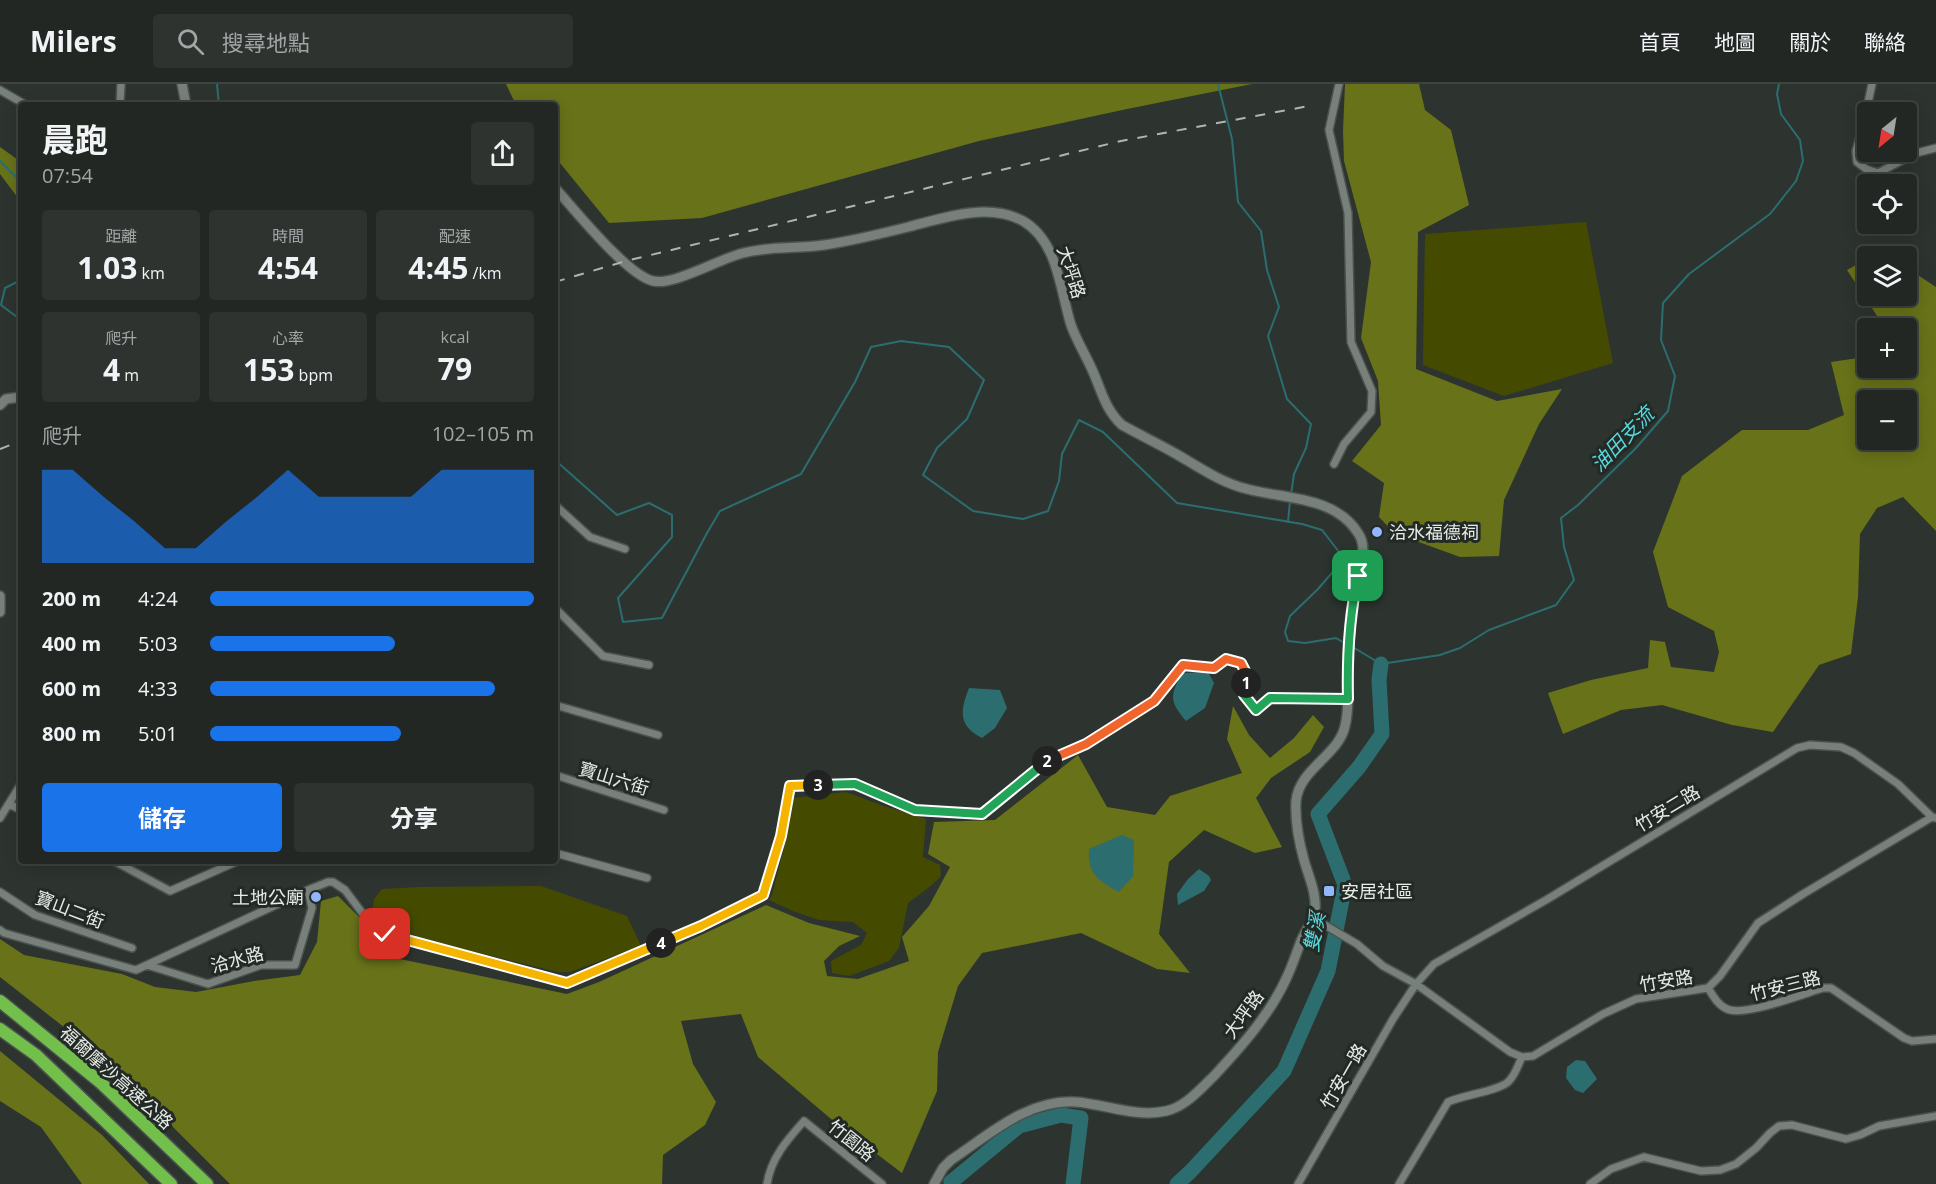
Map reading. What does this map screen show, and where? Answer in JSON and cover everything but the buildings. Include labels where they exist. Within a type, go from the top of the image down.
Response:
[{"type":"highway","name":"福爾摩沙高速公路","points":[[0,1001],[100,1082],[207,1184]]},
{"type":"highway","name":"福爾摩沙高速公路","points":[[0,1029],[36,1055],[171,1184]]},
{"type":"street","points":[[120,102],[121,84]]},
{"type":"street","points":[[182,84],[185,102]]},
{"type":"street","points":[[1334,465],[1344,444],[1371,412],[1372,390],[1351,342],[1348,213],[1329,130],[1339,84]]},
{"type":"street","points":[[1872,84],[1856,151],[1857,162],[1866,169],[1878,173],[1916,153],[1936,148]]},
{"type":"street","points":[[0,90],[21,102]]},
{"type":"street","name":"大坪路","points":[[558,191],[614,253],[636,272],[654,281],[675,280],[720,260],[745,252],[823,246],[957,215],[988,213],[1010,215],[1024,221],[1047,245],[1072,325],[1095,375],[1102,398],[1116,420],[1220,479],[1249,490],[1319,504],[1338,513],[1360,534],[1363,546],[1362,559],[1351,617],[1345,728],[1342,736],[1308,775],[1298,792],[1296,802],[1299,839],[1316,901],[1313,918],[1286,980],[1262,1018],[1234,1054],[1187,1101],[1172,1109],[1155,1113],[1118,1110],[1077,1102],[1040,1106],[1019,1114],[951,1160],[943,1168],[934,1184]]},
{"type":"street","points":[[0,405],[6,399],[18,397]]},
{"type":"street","points":[[558,508],[590,537],[625,549]]},
{"type":"street","points":[[0,596],[0,612]]},
{"type":"street","points":[[558,611],[603,656],[649,665]]},
{"type":"street","name":"洽水路","points":[[0,930],[136,970],[308,890],[333,882],[345,890],[372,926],[385,934],[567,983],[701,926],[763,895],[781,836],[790,786],[855,784],[915,810],[982,814],[1048,761],[1086,744],[1154,701],[1183,665],[1214,668],[1226,659],[1241,663],[1247,675],[1244,695],[1256,710],[1270,698],[1348,699]]},
{"type":"street","points":[[558,706],[658,735]]},
{"type":"street","name":"竹安二路","points":[[1416,984],[1434,964],[1546,900],[1797,748],[1810,745],[1841,747],[1854,753],[1898,784],[1934,818]]},
{"type":"street","name":"寶山六街","points":[[558,777],[664,810]]},
{"type":"street","points":[[0,818],[18,789]]},
{"type":"street","points":[[9,804],[18,808]]},
{"type":"street","name":"竹安路","points":[[1522,1057],[1533,1056],[1603,1014],[1636,999],[1708,988],[1720,976],[1758,923],[1803,894],[1934,818]]},
{"type":"street","points":[[558,854],[647,878]]},
{"type":"street","points":[[120,864],[170,891],[231,864]]},
{"type":"street","name":"洽水路","points":[[147,965],[208,984],[261,965],[295,965],[312,908],[308,890]]},
{"type":"street","name":"寶山二街","points":[[0,892],[35,915],[132,948]]},
{"type":"street","points":[[1313,918],[1357,944],[1383,966],[1416,984],[1510,1052],[1522,1057],[1512,1077],[1505,1084],[1460,1096],[1448,1102],[1398,1184]]},
{"type":"street","name":"竹安一路","points":[[1298,1184],[1393,1018],[1416,984]]},
{"type":"street","name":"竹安三路","points":[[1708,988],[1718,1004],[1728,1010],[1739,1011],[1761,1007],[1823,988],[1831,988],[1904,1038],[1912,1041],[1936,1039]]},
{"type":"street","points":[[1590,1184],[1611,1169],[1644,1157],[1701,1171],[1720,1170],[1736,1164],[1779,1126],[1792,1125],[1846,1138],[1860,1135],[1879,1126],[1936,1116]]},
{"type":"street","name":"竹園路","points":[[767,1184],[773,1161],[804,1121],[882,1184]]},
{"type":"green space","points":[[506,84],[1252,84],[979,141],[702,218],[609,223],[558,161],[558,102],[515,102]]},
{"type":"green space","points":[[1345,84],[1419,84],[1425,110],[1451,130],[1469,205],[1418,232],[1416,369],[1497,401],[1562,389],[1539,424],[1504,500],[1499,556],[1460,557],[1394,533],[1379,517],[1384,483],[1352,461],[1381,425],[1378,381],[1361,338],[1371,262],[1344,161]]},
{"type":"green space","points":[[0,147],[18,160],[18,198],[0,174]]},
{"type":"green space","points":[[1586,222],[1613,363],[1504,396],[1423,365],[1425,234]]},
{"type":"green space","points":[[1857,264],[1857,285],[1847,270]]},
{"type":"green space","points":[[1917,275],[1936,287],[1936,531],[1903,497],[1877,508],[1860,534],[1858,597],[1851,654],[1819,665],[1773,732],[1732,725],[1662,705],[1621,710],[1563,734],[1548,693],[1591,680],[1648,668],[1650,640],[1665,642],[1671,667],[1714,672],[1719,652],[1714,631],[1668,607],[1653,552],[1682,476],[1742,430],[1808,430],[1844,415],[1831,362],[1857,358],[1857,378],[1917,378],[1917,318],[1878,318],[1871,306],[1917,306]]},
{"type":"green space","points":[[1233,706],[1249,735],[1270,758],[1294,738],[1313,715],[1324,727],[1310,752],[1271,778],[1256,798],[1282,847],[1255,853],[1204,830],[1169,862],[1159,934],[1190,973],[1157,969],[1081,933],[982,953],[958,986],[938,1052],[937,1091],[902,1173],[837,1124],[758,1057],[741,1014],[681,1021],[693,1064],[716,1102],[705,1125],[663,1155],[662,1184],[230,1184],[106,1060],[0,977],[0,939],[24,955],[122,974],[155,987],[196,992],[300,975],[317,942],[321,901],[338,896],[363,921],[381,955],[567,994],[599,982],[766,905],[809,923],[860,936],[839,946],[824,961],[827,976],[858,979],[909,961],[902,937],[929,906],[950,867],[928,854],[934,822],[995,820],[1078,755],[1107,807],[1155,815],[1170,796],[1242,773],[1227,739]]},
{"type":"green space","points":[[846,792],[926,819],[923,857],[940,865],[941,876],[908,903],[899,948],[889,961],[849,976],[832,973],[831,961],[861,945],[867,933],[853,922],[819,920],[769,900],[785,844],[794,798]]},
{"type":"green space","points":[[541,886],[627,916],[641,946],[570,972],[558,972],[446,945],[388,927],[372,912],[374,899],[382,889]]},
{"type":"green space","points":[[0,1051],[102,1135],[149,1184],[82,1184],[41,1127],[0,1101]]},
{"type":"water","points":[[1208,672],[1214,683],[1205,708],[1186,721],[1173,698],[1178,681],[1182,673]]},
{"type":"water","points":[[969,688],[1000,690],[1007,708],[995,728],[982,738],[969,728],[963,717]]},
{"type":"water","points":[[1122,835],[1134,840],[1133,876],[1119,892],[1100,880],[1092,871],[1089,849]]},
{"type":"water","points":[[1199,869],[1211,880],[1204,891],[1178,905],[1177,894]]},
{"type":"water","points":[[1576,1060],[1585,1061],[1597,1079],[1583,1093],[1575,1090],[1566,1078],[1567,1067]]},
{"type":"waterway","points":[[217,84],[219,102]]},
{"type":"waterway","points":[[1218,84],[1232,139],[1238,202],[1261,231],[1267,270],[1279,307],[1268,336],[1287,399],[1311,424],[1306,448],[1294,474],[1291,495]]},
{"type":"waterway","name":"油田支流","points":[[1351,646],[1381,664],[1440,655],[1460,648],[1489,630],[1556,605],[1574,580],[1564,547],[1561,518],[1578,505],[1636,448],[1668,411],[1675,376],[1661,340],[1663,303],[1689,274],[1770,214],[1796,181],[1803,161],[1800,140],[1781,114],[1777,94],[1779,84]]},
{"type":"waterway","points":[[0,161],[18,179]]},
{"type":"waterway","points":[[18,282],[5,288],[1,305],[18,318]]},
{"type":"waterway","points":[[558,463],[617,515],[649,503],[672,515],[672,537],[618,598],[623,622],[662,618],[720,511],[801,474],[855,382],[871,347],[901,341],[949,347],[984,380],[967,419],[937,448],[923,475],[973,511],[1023,519],[1048,511],[1059,481],[1062,454],[1079,420],[1103,432],[1177,503],[1302,524],[1322,530],[1339,552],[1337,567],[1290,616],[1285,632],[1288,641],[1305,643],[1336,638],[1346,644]]},
{"type":"waterway","points":[[1288,522],[1290,501]]},
{"type":"waterway","name":"雙溪","points":[[1177,1184],[1284,1071],[1328,971],[1345,885],[1318,814],[1359,767],[1382,734],[1379,680],[1381,664]]},
{"type":"waterway","name":"雙溪","points":[[952,1184],[951,1182],[1019,1126],[1061,1115],[1081,1118],[1073,1184]]},
{"type":"railway","points":[[558,281],[626,261],[1121,141],[1309,106]]},
{"type":"railway","points":[[0,449],[18,442]]},
{"type":"place","name":"洽水福德祠","points":[[1377,532]]},
{"type":"place","name":"安居社區","points":[[1329,891]]},
{"type":"place","name":"土地公廟","points":[[316,897]]},
{"type":"route","points":[[385,934],[567,983],[701,926],[763,895],[781,836],[790,786],[855,784],[915,810],[982,814],[1048,761],[1086,744],[1154,701],[1183,665],[1214,668],[1226,659],[1241,663],[1247,675],[1244,695],[1256,710],[1270,698],[1348,699],[1351,617],[1358,576]]}]
